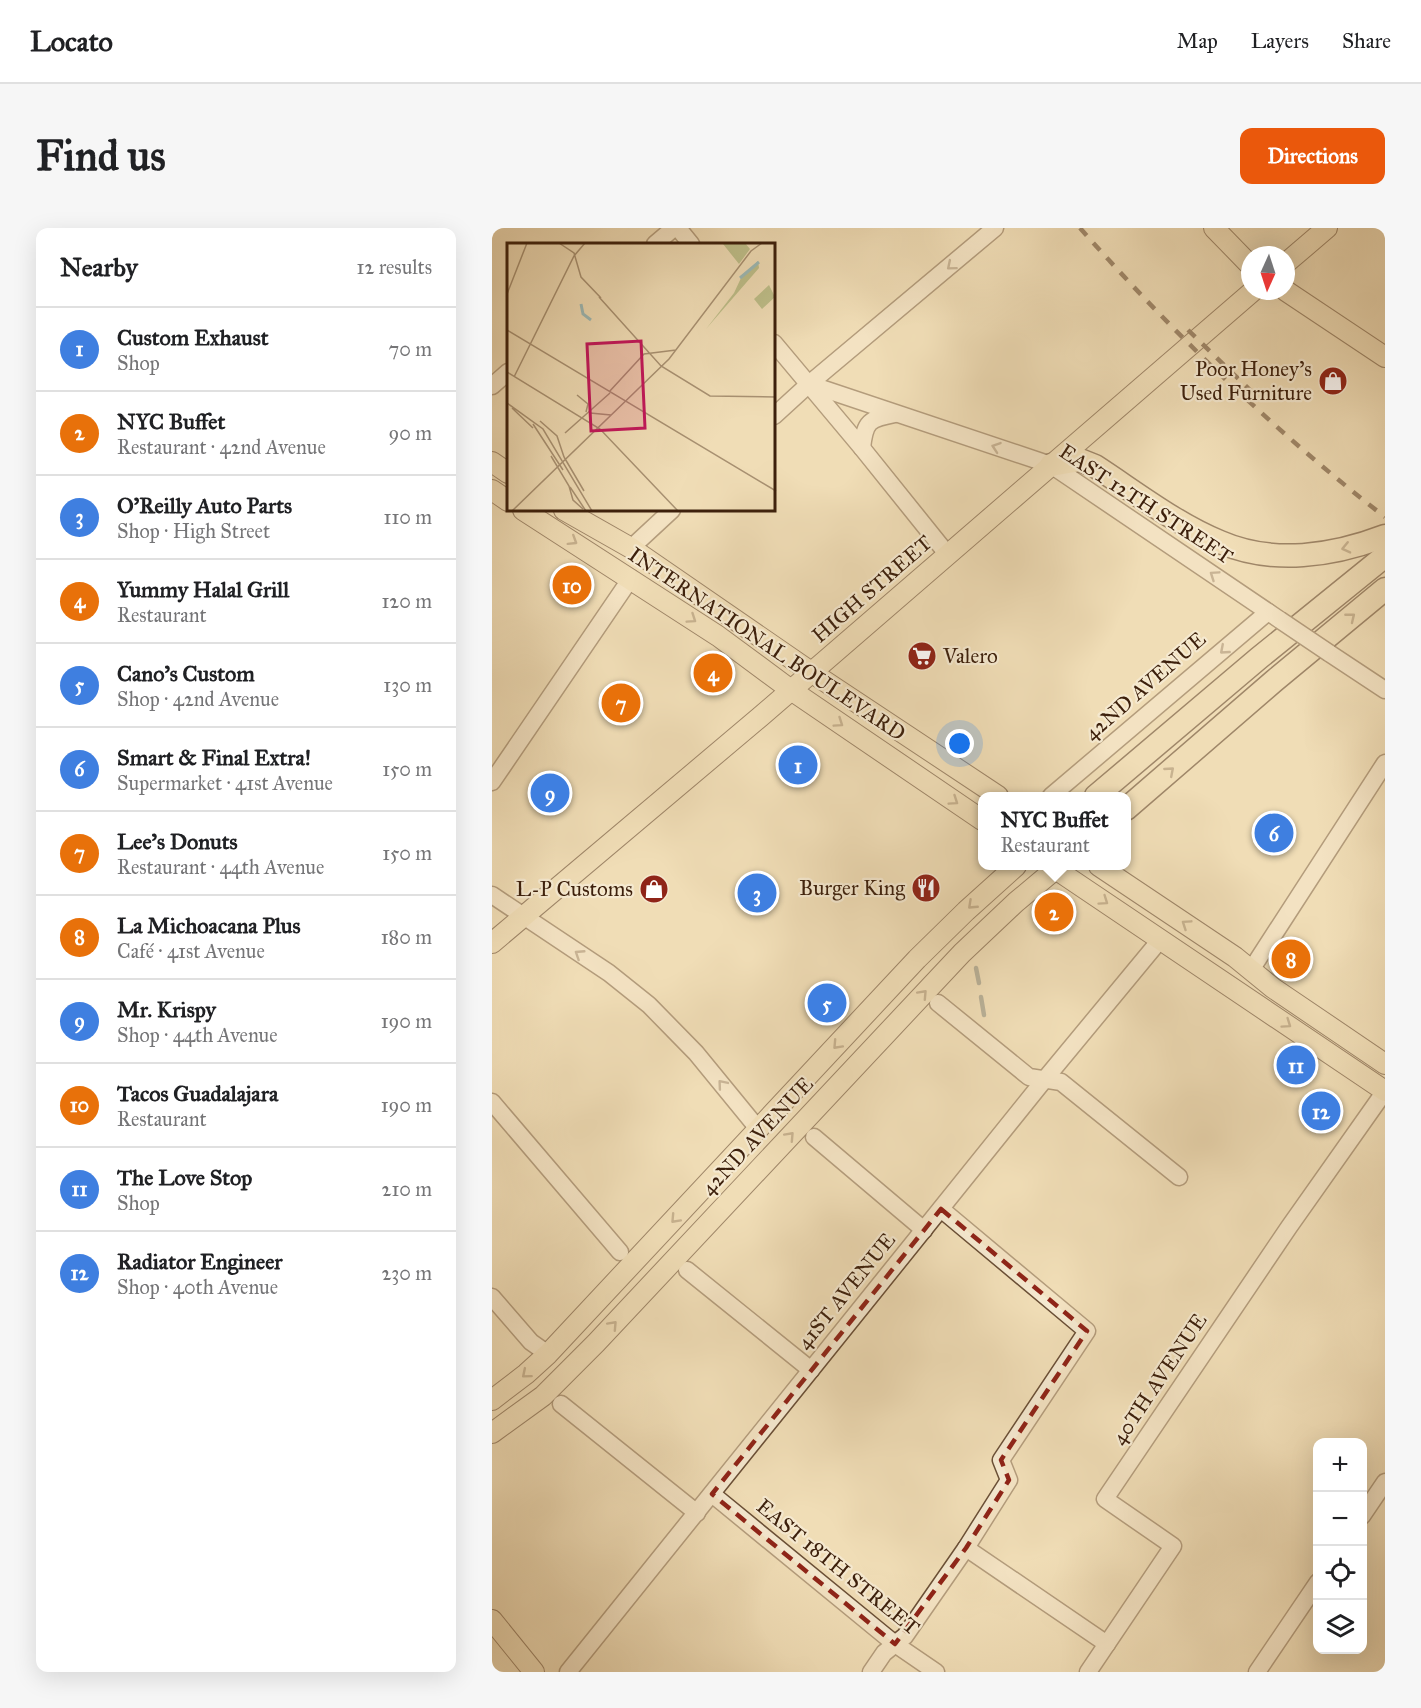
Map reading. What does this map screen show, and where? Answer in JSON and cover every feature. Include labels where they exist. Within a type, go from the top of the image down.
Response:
[{"type":"highway","points":[[1051,465],[1080,460],[1095,466],[1200,532],[1243,550],[1265,554],[1306,555],[1347,548],[1385,536]]},
{"type":"highway","points":[[1101,792],[1259,658],[1385,556]]},
{"type":"highway","points":[[1131,805],[1385,589]]},
{"type":"main road","points":[[1214,228],[1241,256]]},
{"type":"main road","points":[[1295,255],[1327,228]]},
{"type":"main road","points":[[1295,297],[1385,357]]},
{"type":"main road","name":"HIGH STREET","points":[[492,943],[791,690],[1243,300]]},
{"type":"main road","points":[[492,462],[507,472]]},
{"type":"main road","points":[[492,490],[507,500]]},
{"type":"main road","name":"INTERNATIONAL BOULEVARD","points":[[526,512],[718,636],[791,690],[978,817]]},
{"type":"main road","name":"INTERNATIONAL BOULEVARD","points":[[568,512],[631,548],[811,672],[992,792]]},
{"type":"main road","name":"42ND AVENUE","points":[[492,1400],[548,1354],[930,946],[1012,870]]},
{"type":"main road","name":"42ND AVENUE","points":[[492,1433],[543,1396],[596,1343],[962,953],[1051,870]]},
{"type":"main road","points":[[1061,870],[1160,940],[1385,1091]]},
{"type":"main road","points":[[1105,870],[1385,1064]]},
{"type":"main road","points":[[711,1220],[722,1190],[759,1148],[759,1130]]},
{"type":"main road","points":[[548,1354],[566,1359],[585,1351],[596,1343]]},
{"type":"main road","points":[[492,1620],[534,1672]]},
{"type":"street","points":[[656,243],[676,228],[691,243]]},
{"type":"street","points":[[776,414],[995,228]]},
{"type":"street","points":[[776,345],[948,555]]},
{"type":"street","points":[[492,386],[507,373]]},
{"type":"street","name":"EAST 12TH STREET","points":[[809,384],[1051,465],[1385,690]]},
{"type":"street","points":[[862,448],[864,429],[874,418],[899,414]]},
{"type":"street","points":[[631,548],[670,512]]},
{"type":"street","points":[[492,782],[631,578]]},
{"type":"street","name":"42ND AVENUE","points":[[1056,792],[1274,616]]},
{"type":"street","points":[[1251,970],[1385,763]]},
{"type":"street","points":[[492,896],[609,973],[649,1005],[696,1053],[759,1130]]},
{"type":"street","name":"41ST AVENUE","points":[[568,1672],[1160,940]]},
{"type":"street","points":[[938,1003],[1029,1077],[1061,1082],[1179,1178]]},
{"type":"street","name":"40TH AVENUE","points":[[1088,1672],[1173,1546],[1105,1499],[1288,1227],[1385,1091]]},
{"type":"street","points":[[492,1102],[620,1252]]},
{"type":"street","points":[[814,1137],[924,1230]]},
{"type":"street","points":[[871,1672],[884,1653],[905,1636],[966,1548],[1009,1480],[1001,1460],[1087,1331],[941,1209]]},
{"type":"street","points":[[687,1270],[811,1370]]},
{"type":"street","points":[[492,1297],[531,1342],[548,1354]]},
{"type":"street","points":[[561,1404],[697,1513]]},
{"type":"street","points":[[1367,1509],[1385,1482]]},
{"type":"street","name":"EAST 18TH STREET","points":[[712,1494],[895,1644],[936,1672]]},
{"type":"street","points":[[966,1548],[1107,1644]]},
{"type":"street","points":[[1257,1672],[1313,1588]]},
{"type":"highlighted area","points":[[941,1209],[1087,1331],[1001,1460],[1009,1480],[966,1548],[895,1644],[712,1494]]},
{"type":"waterway","points":[[976,968],[979,983]]},
{"type":"waterway","points":[[981,997],[984,1015]]},
{"type":"railway","points":[[1080,228],[1151,305],[1226,380],[1304,450],[1385,517]]},
{"type":"railway","points":[[1188,330],[1253,393]]},
{"type":"place","name":"Poor Honey's Used Furniture","points":[[1333,381]]},
{"type":"place","name":"Tacos Guadalajara","points":[[572,585]]},
{"type":"place","name":"Valero","points":[[922,656]]},
{"type":"place","name":"Yummy Halal Grill","points":[[713,673]]},
{"type":"place","name":"Lee's Donuts","points":[[621,703]]},
{"type":"place","name":"Custom Exhaust","points":[[798,765]]},
{"type":"place","name":"Mr. Krispy","points":[[550,793]]},
{"type":"place","name":"Smart & Final Extra!","points":[[1274,833]]},
{"type":"place","name":"Burger King","points":[[926,888]]},
{"type":"place","name":"L-P Customs","points":[[654,889]]},
{"type":"place","name":"O'Reilly Auto Parts","points":[[757,893]]},
{"type":"place","name":"NYC Buffet","points":[[1054,912]]},
{"type":"place","name":"La Michoacana Plus","points":[[1291,959]]},
{"type":"place","name":"Cano's Custom","points":[[827,1003]]},
{"type":"place","name":"The Love Stop","points":[[1296,1065]]},
{"type":"place","name":"Radiator Engineer","points":[[1321,1111]]}]
